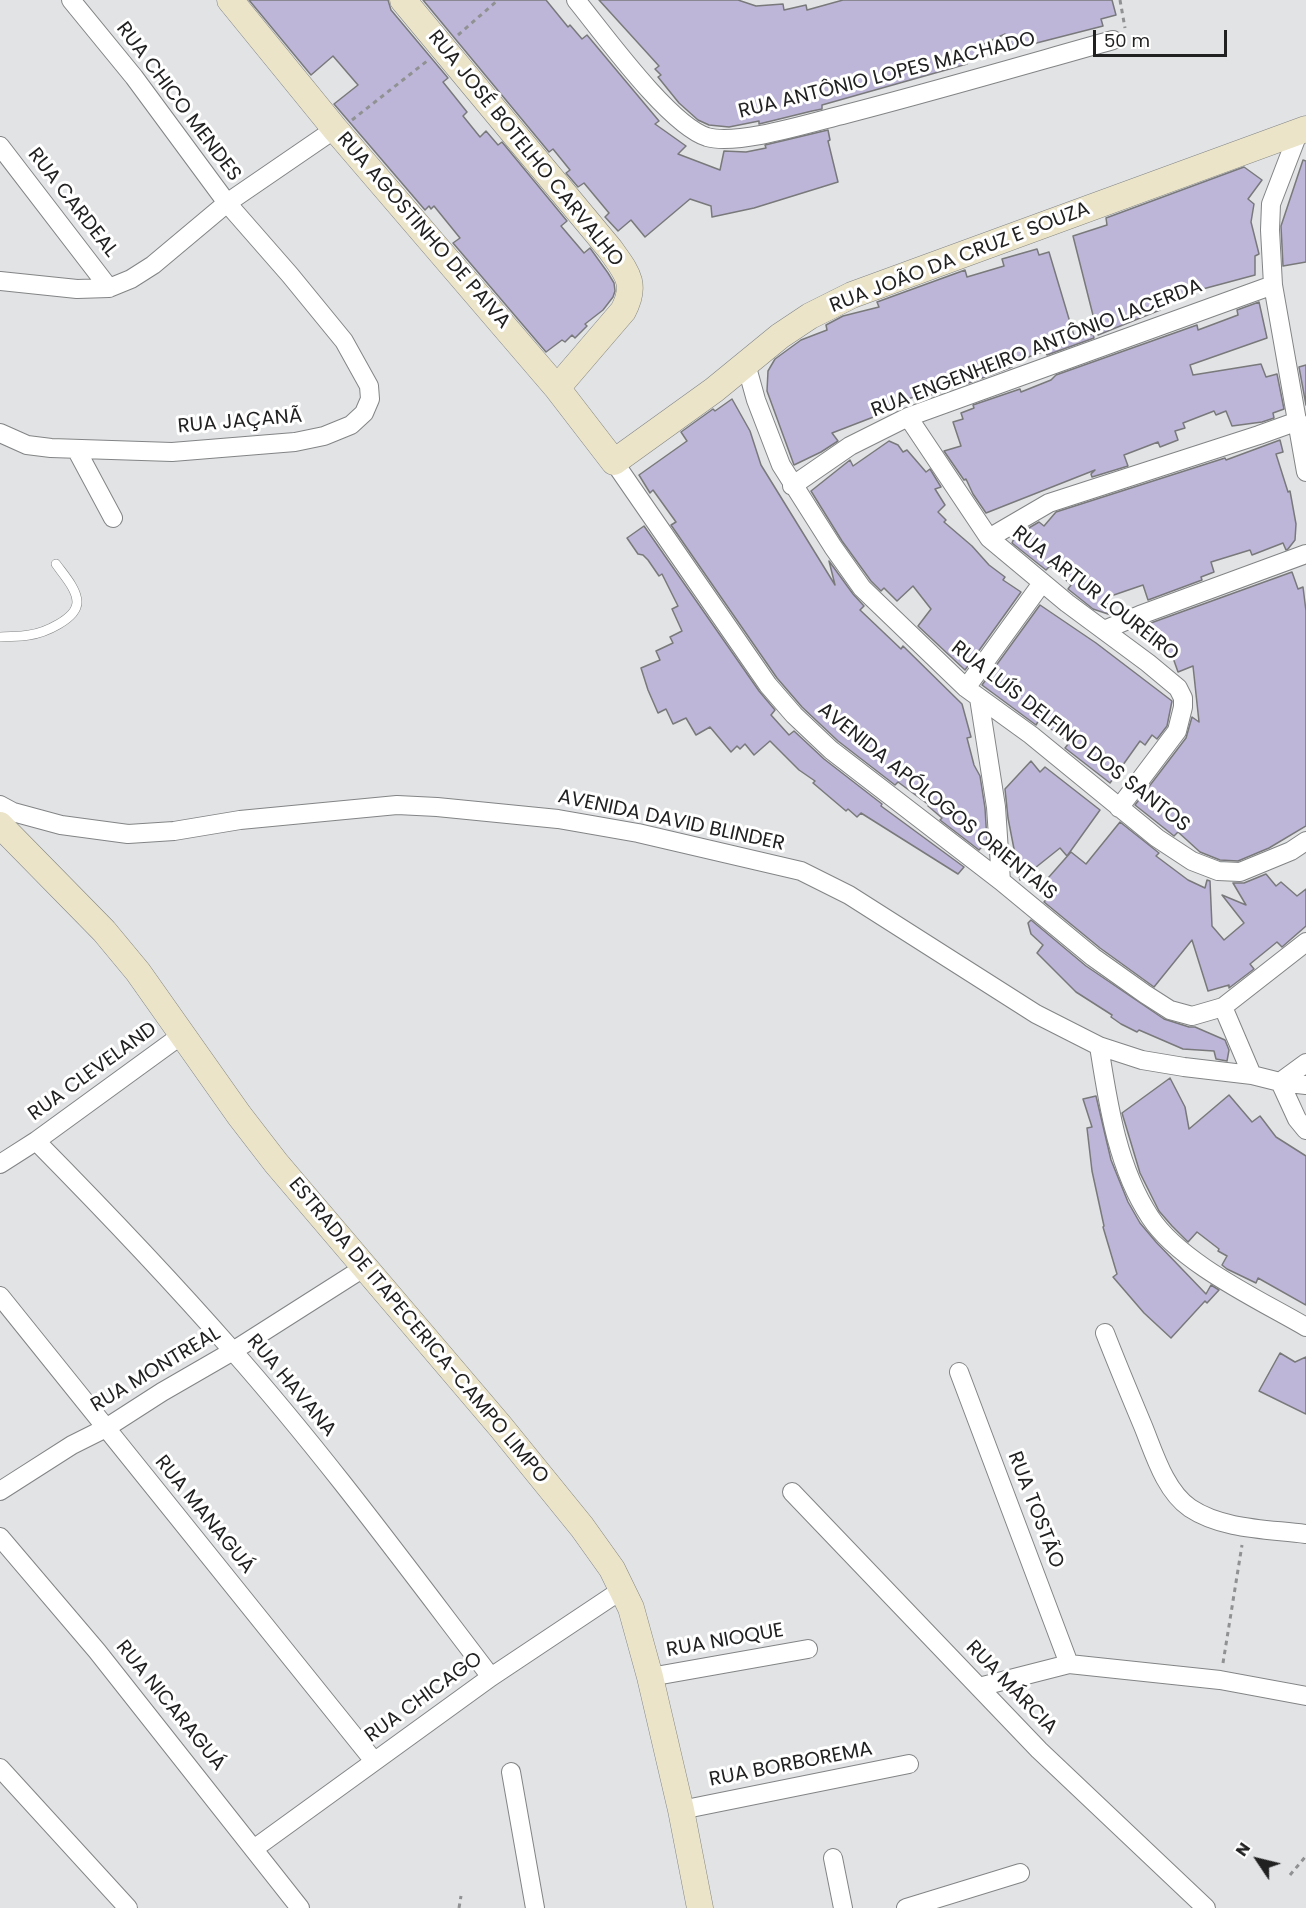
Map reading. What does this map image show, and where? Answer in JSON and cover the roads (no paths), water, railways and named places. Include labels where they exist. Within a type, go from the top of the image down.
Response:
[{"type":"main road","name":"RUA AGOSTINHO DE PAIVA","points":[[230,0],[335,129],[557,388],[614,462]]},
{"type":"main road","name":"RUA JOSÉ BOTELHO CARVALHO","points":[[403,0],[610,249],[627,273],[632,288],[630,299],[623,311],[557,388]]},
{"type":"main road","name":"RUA JOÃO DA CRUZ E SOUZA","points":[[614,462],[714,390],[780,336],[810,316],[852,295],[1303,130]]},
{"type":"main road","name":"ESTRADA DE ITAPECERICA-CAMPO LIMPO","points":[[0,825],[104,931],[138,972],[245,1123],[320,1216],[582,1527],[612,1569],[631,1608],[650,1677],[681,1810],[700,1908]]},
{"type":"street","name":"RUA CHICO MENDES","points":[[71,0],[234,199]]},
{"type":"street","name":"RUA ANTÔNIO LOPES MACHADO","points":[[576,0],[660,102],[696,132],[720,139],[778,132],[1113,40]]},
{"type":"street","points":[[0,281],[77,289],[109,288],[131,279],[153,265],[234,199],[335,129]]},
{"type":"street","points":[[1303,130],[1271,204],[1270,230],[1273,285],[1306,472]]},
{"type":"street","name":"RUA CARDEAL","points":[[0,146],[109,288]]},
{"type":"street","name":"RUA JAÇANÃ","points":[[0,433],[27,446],[172,452],[295,442],[324,436],[351,425],[364,413],[370,399],[369,386],[344,341],[290,275],[234,199]]},
{"type":"street","name":"RUA ENGENHEIRO ANTÔNIO LACERDA","points":[[792,486],[850,446],[908,417],[1273,285]]},
{"type":"street","name":"RUA LUÍS DELFINO DOS SANTOS","points":[[746,364],[772,445],[792,486],[862,588],[972,693],[1031,735],[1157,838],[1192,861],[1218,871],[1240,872],[1291,851],[1306,841]]},
{"type":"street","name":"RUA ARTUR LOUREIRO","points":[[908,417],[989,538],[1042,583],[1178,688],[1183,698],[1182,717],[1177,731],[1119,808]]},
{"type":"street","points":[[989,538],[1049,503],[1298,421]]},
{"type":"street","points":[[76,449],[113,518]]},
{"type":"street","name":"AVENIDA APÓLOGOS ORIENTAIS","points":[[614,462],[768,685],[794,715],[831,750],[1001,881],[1093,957],[1170,1010],[1192,1016],[1223,1007]]},
{"type":"street","points":[[1104,630],[1306,554]]},
{"type":"street","points":[[1001,881],[996,807],[972,693],[1042,583]]},
{"type":"street","name":"AVENIDA DAVID BLINDER","points":[[0,805],[13,812],[61,825],[128,834],[174,831],[240,820],[397,805],[558,819],[638,833],[801,871],[849,895],[1041,1016],[1100,1046],[1142,1060],[1306,1085]]},
{"type":"street","points":[[1252,1075],[1223,1007],[1306,942]]},
{"type":"street","name":"RUA CLEVELAND","points":[[0,1164],[36,1141],[183,1034]]},
{"type":"street","points":[[1100,1046],[1105,1082],[1123,1157],[1130,1179],[1150,1217],[1163,1233],[1206,1269],[1306,1327]]},
{"type":"street","points":[[1306,1063],[1280,1082],[1297,1119],[1306,1130]]},
{"type":"street","name":"RUA HAVANA","points":[[36,1141],[131,1238],[233,1351],[345,1486],[491,1677]]},
{"type":"street","name":"RUA MONTREAL","points":[[0,1491],[72,1444],[106,1428],[365,1268]]},
{"type":"street","name":"RUA MANAGUÁ","points":[[0,1296],[374,1761]]},
{"type":"street","points":[[1105,1333],[1163,1473],[1178,1498],[1189,1508],[1204,1516],[1245,1527],[1306,1534]]},
{"type":"street","name":"RUA TOSTÃO","points":[[958,1371],[1069,1664]]},
{"type":"street","name":"RUA MÁRCIA","points":[[792,1492],[1040,1750],[1206,1908]]},
{"type":"street","name":"RUA NICARAGUÁ","points":[[0,1537],[97,1651],[255,1848],[300,1908]]},
{"type":"street","name":"RUA CHICAGO","points":[[255,1848],[491,1677],[623,1589]]},
{"type":"street","name":"RUA NIOQUE","points":[[650,1677],[808,1649]]},
{"type":"street","points":[[979,1687],[1069,1664],[1220,1680],[1306,1696]]},
{"type":"street","name":"RUA BORBOREMA","points":[[681,1810],[909,1764]]},
{"type":"street","points":[[0,1768],[128,1908]]},
{"type":"street","points":[[511,1772],[535,1908]]},
{"type":"street","points":[[833,1858],[843,1908]]},
{"type":"street","points":[[906,1908],[1020,1873]]},
{"type":"lane","points":[[0,637],[31,635],[59,625],[74,612],[77,603],[75,593],[56,564]]}]
